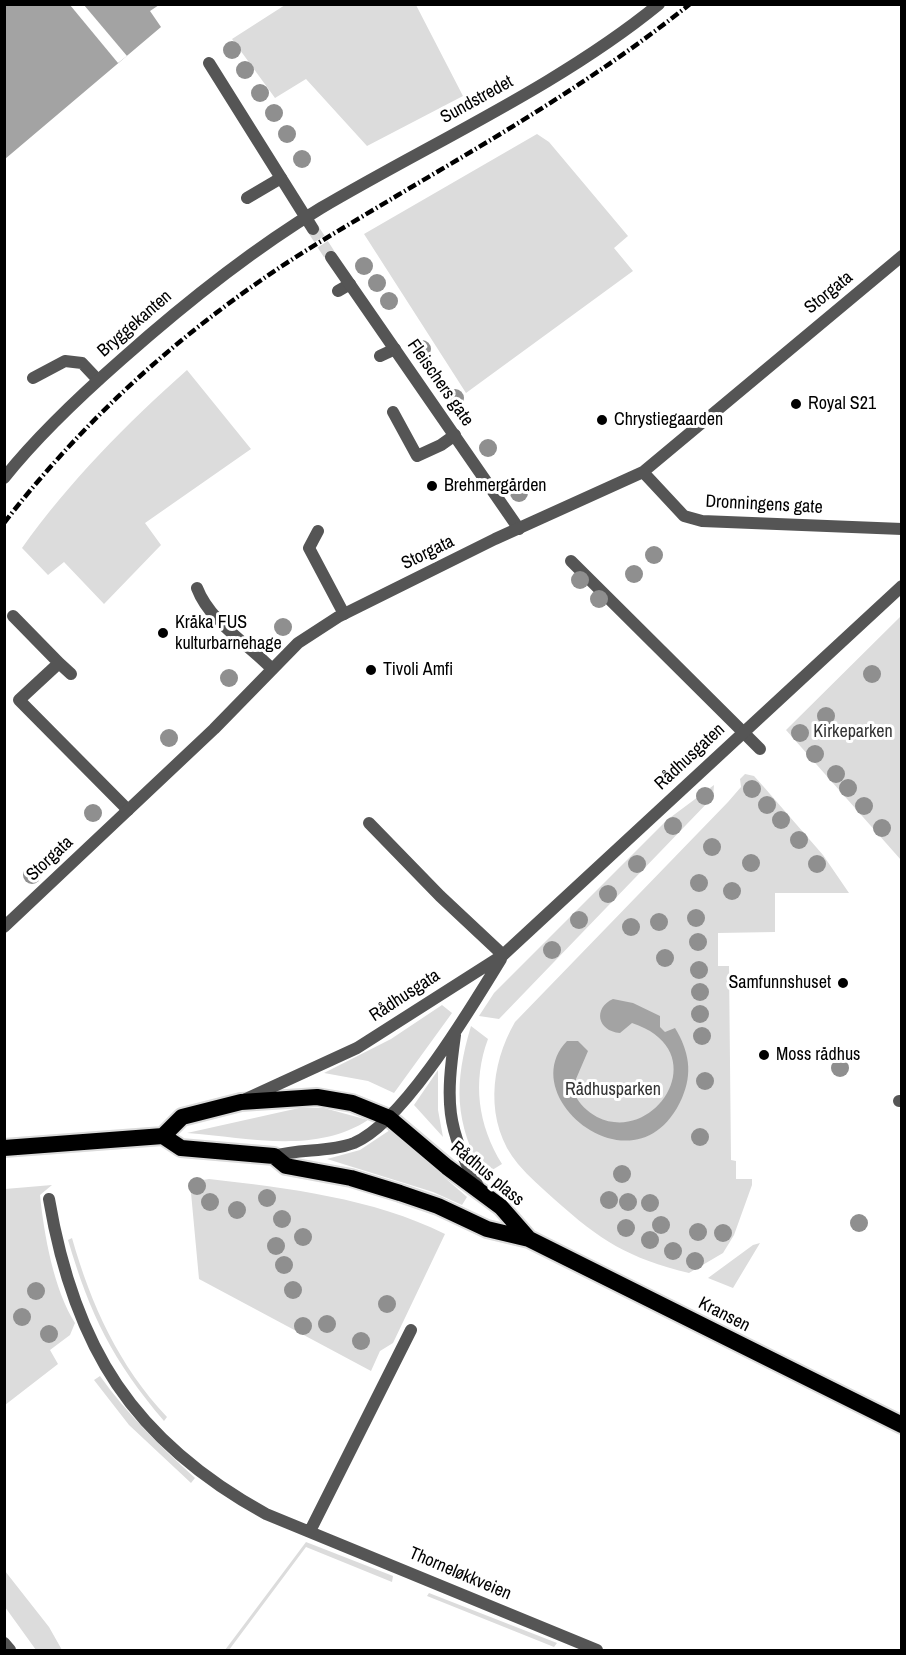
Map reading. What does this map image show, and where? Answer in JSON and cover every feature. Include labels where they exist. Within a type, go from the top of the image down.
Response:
[{"type":"highway","name":"Rådhus plass","points":[[280,1098],[336,1099],[369,1108],[389,1118],[501,1207],[530,1239],[487,1229],[438,1206],[351,1178],[286,1166],[274,1156],[180,1148],[163,1136],[182,1117],[241,1102],[280,1098]]},
{"type":"highway","points":[[4,1148],[163,1136]]},
{"type":"highway","name":"Kransen","points":[[530,1239],[902,1425]]},
{"type":"street","name":"Sundstredet","points":[[306,218],[520,97],[639,21],[659,4]]},
{"type":"street","points":[[210,63],[313,230]]},
{"type":"street","points":[[247,198],[281,178]]},
{"type":"street","name":"Bryggekanten","points":[[4,478],[98,380],[169,317],[267,242],[306,218]]},
{"type":"street","name":"Storgata","points":[[4,927],[128,810],[298,643],[344,614],[643,472],[902,256]]},
{"type":"street","name":"Fleischers gate","points":[[331,257],[519,529]]},
{"type":"street","points":[[338,291],[350,284]]},
{"type":"street","points":[[380,356],[395,349]]},
{"type":"street","points":[[33,378],[65,361],[82,363],[98,380]]},
{"type":"street","points":[[393,412],[417,456],[441,445],[454,435]]},
{"type":"street","name":"Dronningens gate","points":[[643,472],[684,516],[702,521],[902,529]]},
{"type":"street","points":[[318,531],[309,548],[344,614]]},
{"type":"street","points":[[571,561],[760,748]]},
{"type":"street","name":"Rådhusgaten","points":[[503,955],[902,586]]},
{"type":"street","points":[[197,588],[202,601],[228,630],[273,669]]},
{"type":"street","points":[[13,616],[71,674]]},
{"type":"street","points":[[59,663],[19,700],[128,810]]},
{"type":"street","points":[[274,1156],[293,1150],[325,1150],[354,1143],[372,1133],[389,1118],[455,1034],[503,955],[440,896],[369,823]]},
{"type":"street","name":"Rådhusgata","points":[[241,1102],[357,1048],[503,955]]},
{"type":"street","points":[[455,1034],[448,1076],[451,1122],[464,1161],[482,1194]]},
{"type":"street","name":"Thorneløkkveien","points":[[49,1199],[72,1293],[98,1356],[121,1393],[150,1427],[227,1492],[266,1514],[597,1650]]},
{"type":"street","points":[[310,1531],[411,1330]]},
{"type":"street","points":[[4,1642],[10,1650]]},
{"type":"green space","points":[[285,5],[416,5],[463,96],[367,146],[306,79],[275,98],[232,39]]},
{"type":"green space","points":[[537,134],[549,142],[628,236],[614,248],[633,271],[466,393],[364,234]]},
{"type":"green space","points":[[187,370],[251,449],[145,523],[161,545],[104,604],[64,562],[48,575],[22,548],[79,476],[142,411]]},
{"type":"green space","name":"Kirkeparken","points":[[901,616],[901,860],[786,730]]},
{"type":"green space","name":"Rådhusparken","points":[[745,774],[754,776],[763,786],[823,855],[849,893],[775,893],[775,932],[718,933],[718,966],[729,966],[731,1160],[736,1161],[736,1179],[752,1179],[752,1185],[734,1235],[723,1253],[689,1273],[649,1261],[616,1246],[586,1226],[540,1187],[518,1164],[507,1148],[500,1131],[494,1094],[496,1075],[500,1057],[515,1022],[728,802],[741,787],[740,779]]},
{"type":"green space","points":[[714,785],[713,797],[499,1019],[479,1016],[494,993],[667,820]]},
{"type":"green space","points":[[442,1005],[452,1013],[394,1093],[368,1081],[324,1073],[391,1039]]},
{"type":"green space","points":[[471,1026],[488,1039],[480,1071],[480,1103],[487,1134],[502,1164],[484,1175],[467,1137],[460,1102],[462,1066]]},
{"type":"green space","points":[[438,1070],[438,1110],[443,1137],[414,1105]]},
{"type":"green space","points":[[299,1108],[324,1108],[368,1120],[347,1131],[303,1141],[256,1140],[187,1133]]},
{"type":"green space","points":[[390,1130],[467,1197],[462,1205],[433,1192],[327,1159],[360,1150]]},
{"type":"green space","points":[[209,1179],[329,1196],[389,1211],[445,1234],[393,1343],[380,1351],[371,1371],[199,1279],[190,1182]]},
{"type":"green space","points":[[52,1185],[40,1195],[44,1227],[61,1295],[75,1323],[70,1335],[50,1350],[58,1364],[5,1405],[5,1189]]},
{"type":"green space","points":[[72,1238],[88,1287],[109,1334],[135,1377],[167,1417],[164,1421],[131,1378],[105,1336],[76,1267],[68,1240]]},
{"type":"green space","points":[[760,1243],[733,1288],[708,1278],[753,1245]]},
{"type":"green space","points":[[100,1376],[144,1429],[195,1478],[191,1483],[129,1425],[94,1380]]},
{"type":"green space","points":[[306,1542],[393,1576],[392,1582],[306,1547],[229,1650],[225,1650]]},
{"type":"green space","points":[[5,1571],[49,1627],[62,1650],[36,1650],[5,1607]]},
{"type":"green space","points":[[429,1593],[557,1643],[554,1647],[427,1596]]},
{"type":"shaded area","points":[[5,5],[159,5],[150,11],[161,27],[5,159]]},
{"type":"shaded area","points":[[613,999],[633,1003],[660,1016],[660,1027],[665,1032],[675,1028],[684,1045],[688,1062],[688,1080],[682,1098],[662,1127],[638,1139],[612,1139],[587,1128],[568,1110],[556,1088],[554,1064],[567,1041],[578,1041],[588,1051],[576,1079],[575,1095],[584,1108],[597,1117],[619,1122],[639,1118],[656,1107],[668,1091],[674,1073],[671,1054],[657,1036],[632,1023],[620,1033],[602,1024],[600,1013],[602,1008]]},
{"type":"pier","points":[[70,5],[84,5],[127,56],[118,63]]},
{"type":"tunnel","points":[[313,229],[331,257]]},
{"type":"railway","points":[[4,523],[32,488],[91,423],[155,363],[224,307],[311,248],[584,81],[690,4]]},
{"type":"place","name":"Royal S21","points":[[796,404]]},
{"type":"place","name":"Chrystiegaarden","points":[[602,420]]},
{"type":"place","name":"Brehmergården","points":[[432,486]]},
{"type":"place","name":"Kråka FUS kulturbarnehage","points":[[163,633]]},
{"type":"place","name":"Tivoli Amfi","points":[[371,670]]},
{"type":"place","name":"Samfunnshuset","points":[[843,983]]},
{"type":"place","name":"Moss rådhus","points":[[764,1055]]}]
